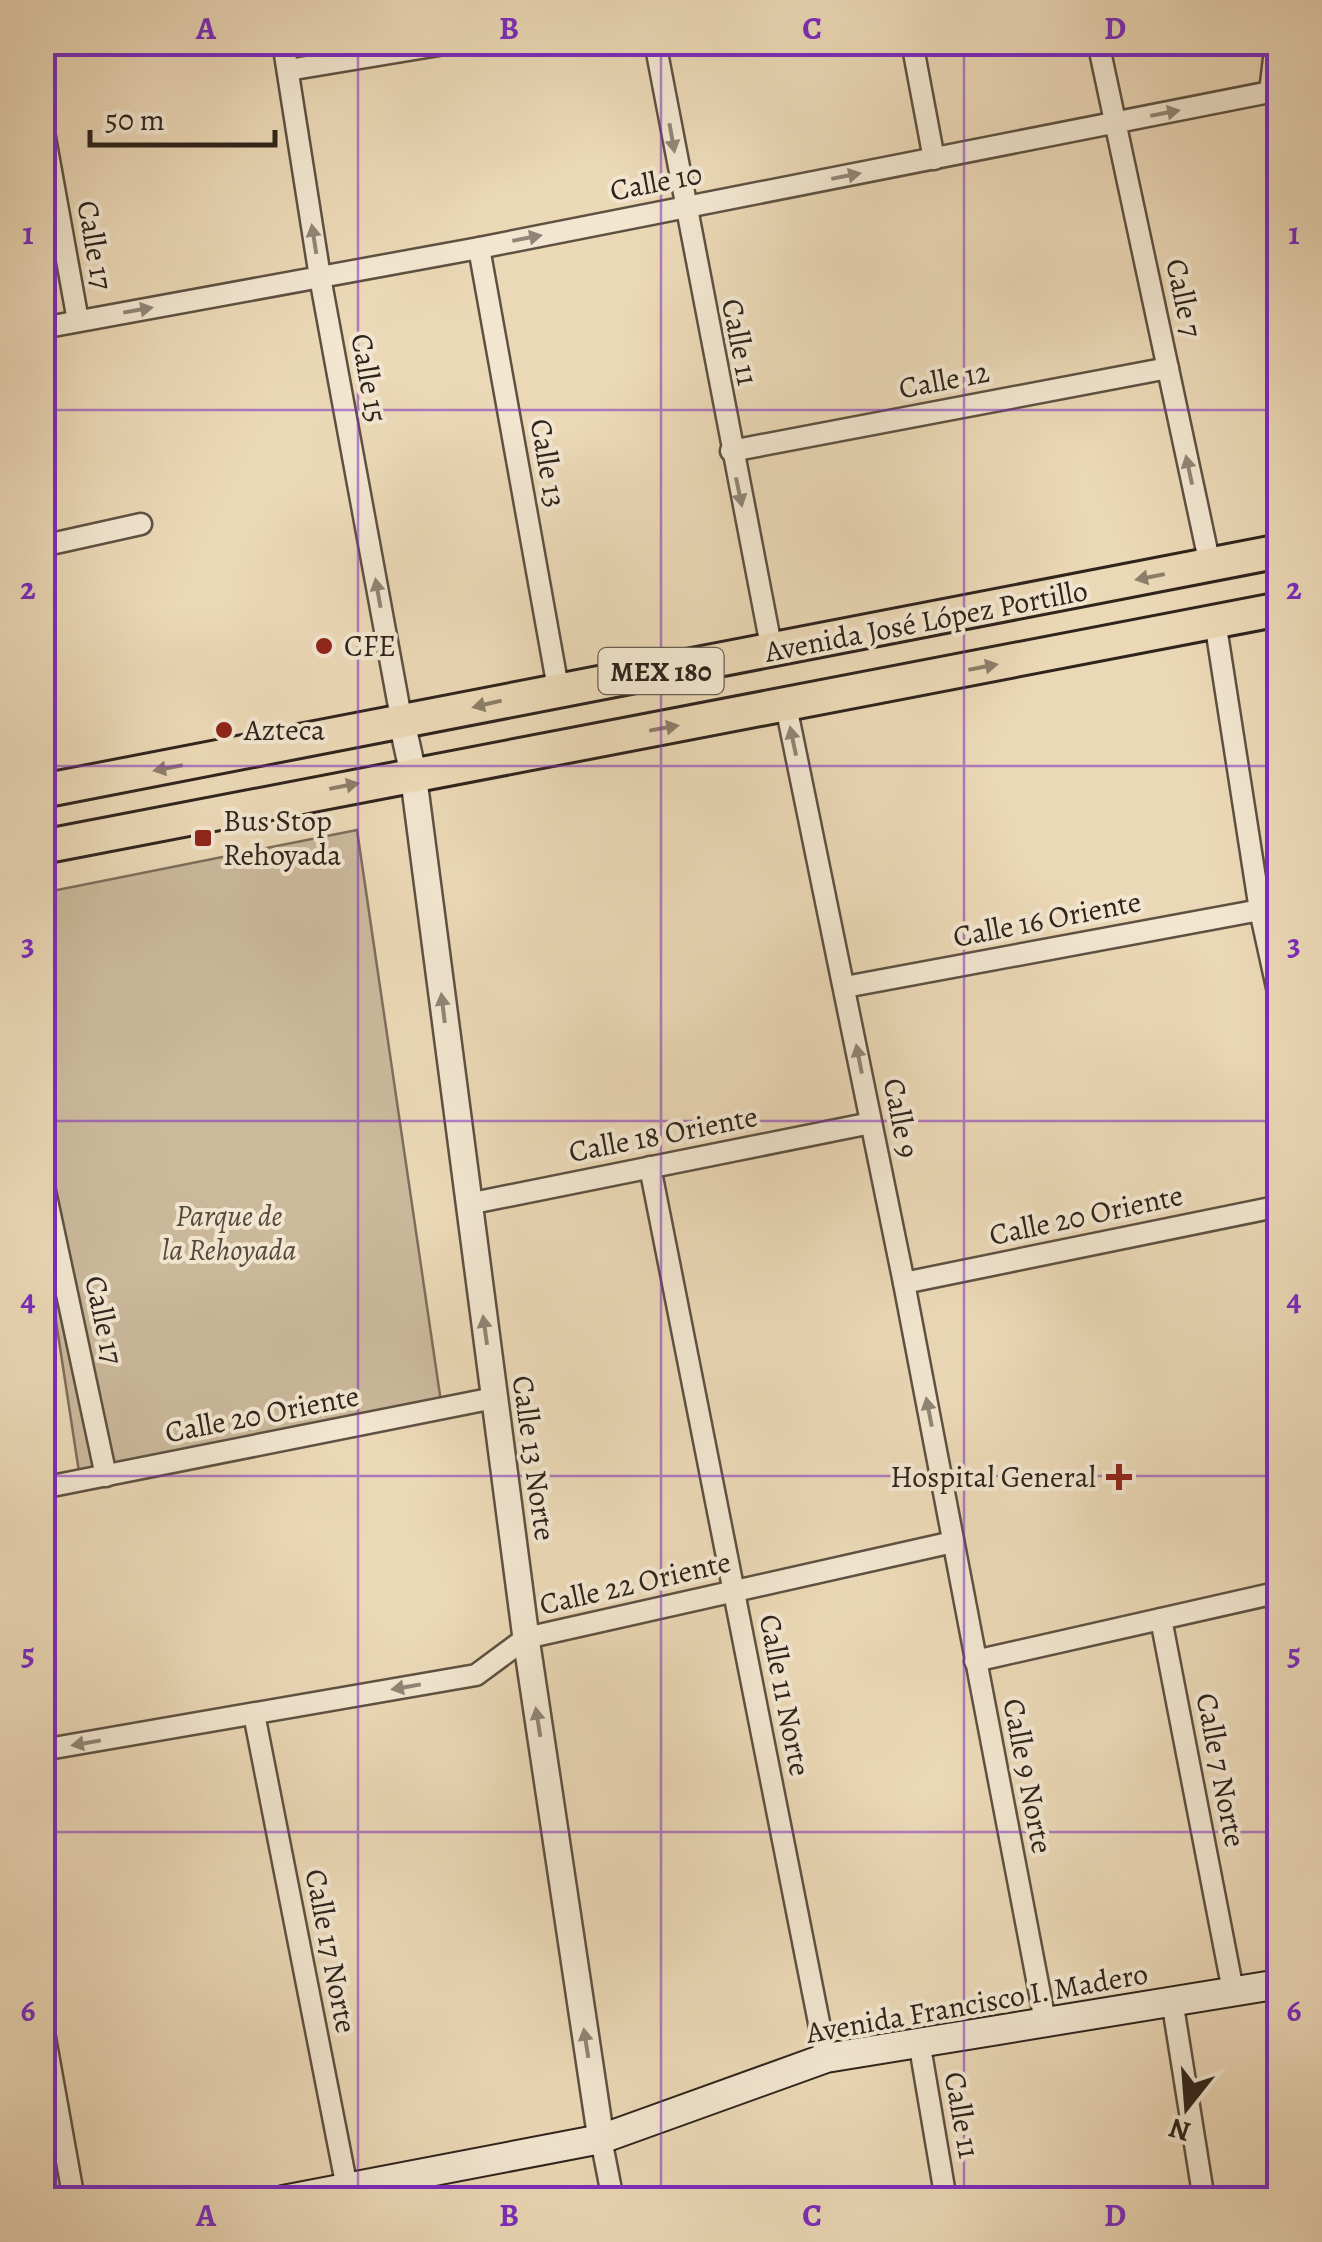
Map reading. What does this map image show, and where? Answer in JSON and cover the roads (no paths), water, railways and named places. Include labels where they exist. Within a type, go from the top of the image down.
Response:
[{"type":"main road","name":"Avenida José López Portillo","points":[[42,792],[402,723],[558,688],[772,651],[1280,551]]},
{"type":"main road","name":"Avenida José López Portillo","points":[[42,847],[412,772],[786,706],[1280,609]]},
{"type":"main road","name":"Avenida Francisco I. Madero","points":[[283,2200],[348,2194],[601,2139],[826,2058],[1280,1984]]},
{"type":"street","name":"Calle 15","points":[[283,42],[320,277],[402,723]]},
{"type":"street","points":[[288,70],[458,42]]},
{"type":"street","name":"Calle 11","points":[[655,42],[730,451],[772,651]]},
{"type":"street","points":[[912,42],[934,159]]},
{"type":"street","name":"Calle 7","points":[[1098,42],[1210,566]]},
{"type":"street","points":[[1275,91],[1276,42]]},
{"type":"street","name":"Calle 10","points":[[42,328],[479,248],[1275,91]]},
{"type":"street","name":"Calle 17","points":[[42,121],[78,320]]},
{"type":"street","name":"Calle 13","points":[[479,248],[558,688]]},
{"type":"street","name":"Calle 12","points":[[730,451],[1168,368]]},
{"type":"street","points":[[42,546],[141,524]]},
{"type":"street","points":[[1215,621],[1260,910],[1280,1001]]},
{"type":"street","name":"Calle 9","points":[[786,706],[954,1542]]},
{"type":"street","name":"Calle 13 Norte","points":[[402,723],[412,772],[526,1638],[613,2200]]},
{"type":"street","name":"Calle 16 Oriente","points":[[845,987],[1260,910]]},
{"type":"street","name":"Calle 18 Oriente","points":[[468,1204],[871,1122]]},
{"type":"street","name":"Calle 11 Norte","points":[[650,1167],[826,2058]]},
{"type":"street","name":"Calle 17","points":[[42,1177],[106,1476]]},
{"type":"street","name":"Calle 20 Oriente","points":[[904,1282],[1280,1206]]},
{"type":"street","name":"Calle 20 Oriente","points":[[42,1488],[494,1398]]},
{"type":"street","name":"Calle 22 Oriente","points":[[42,1750],[476,1675],[526,1638],[954,1542]]},
{"type":"street","name":"Calle 9 Norte","points":[[954,1542],[1045,2020]]},
{"type":"street","points":[[976,1661],[1280,1592]]},
{"type":"street","name":"Calle 7 Norte","points":[[1161,1619],[1233,1991]]},
{"type":"street","name":"Calle 17 Norte","points":[[254,1714],[348,2194]]},
{"type":"street","points":[[1172,2000],[1204,2200]]},
{"type":"street","points":[[42,2022],[74,2200]]},
{"type":"street","name":"Calle 11","points":[[919,2041],[946,2200]]},
{"type":"place","name":"CFE","points":[[324,646]]},
{"type":"place","name":"Azteca","points":[[224,730]]},
{"type":"place","name":"Bus Stop Rehoyada","points":[[203,838]]},
{"type":"place","name":"Hospital General","points":[[1119,1477]]},
{"type":"park label","name":"Parque de la Rehoyada","points":[[229,1233]]}]
